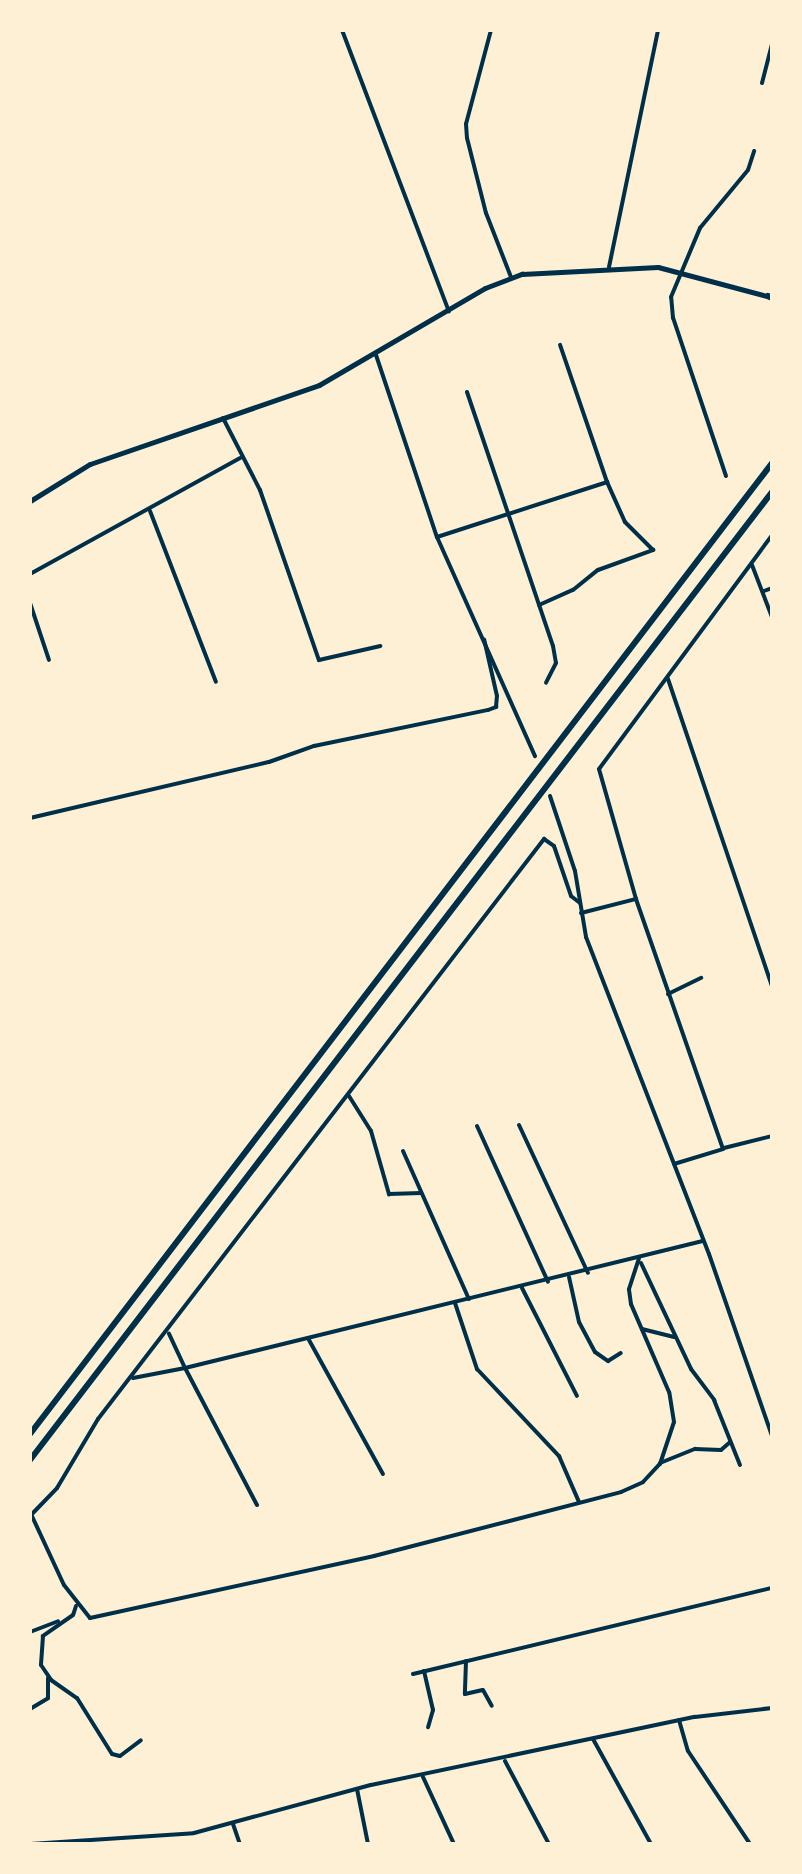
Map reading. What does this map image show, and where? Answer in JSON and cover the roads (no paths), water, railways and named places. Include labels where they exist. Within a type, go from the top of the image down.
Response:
[{"type":"highway","points":[[30,1434],[772,463]]},
{"type":"highway","points":[[30,1460],[772,492]]},
{"type":"main road","points":[[30,501],[90,464],[319,385],[511,277],[609,267],[681,272],[771,297]]},
{"type":"street","points":[[342,30],[449,311]]},
{"type":"street","points":[[491,30],[466,124],[479,190],[511,277]]},
{"type":"street","points":[[609,267],[658,30]]},
{"type":"street","points":[[762,83],[772,44]]},
{"type":"street","points":[[726,476],[673,318],[671,297],[708,214],[748,170],[754,151]]},
{"type":"street","points":[[539,605],[573,590],[598,570],[653,550],[625,522],[607,482],[560,345]]},
{"type":"street","points":[[376,355],[437,537],[535,756]]},
{"type":"street","points":[[467,392],[556,663],[546,683]]},
{"type":"street","points":[[223,418],[240,458],[260,490],[319,660],[380,646]]},
{"type":"street","points":[[30,574],[150,511],[240,458]]},
{"type":"street","points":[[437,537],[607,482]]},
{"type":"street","points":[[150,511],[216,682]]},
{"type":"street","points":[[723,1149],[636,899],[599,769],[772,535]]},
{"type":"street","points":[[752,565],[772,617]]},
{"type":"street","points":[[764,591],[772,588]]},
{"type":"street","points":[[30,603],[49,660]]},
{"type":"street","points":[[30,818],[269,762],[314,746],[496,707],[497,696],[484,639]]},
{"type":"street","points":[[668,679],[772,986]]},
{"type":"street","points":[[550,796],[575,871],[581,913],[604,988],[703,1241],[772,1436]]},
{"type":"street","points":[[580,903],[571,896],[554,846],[544,839],[169,1333],[98,1419],[57,1488],[31,1515],[76,1606],[90,1618],[374,1556],[579,1502],[643,1482],[660,1464],[695,1449],[721,1450],[730,1441]]},
{"type":"street","points":[[581,913],[636,899]]},
{"type":"street","points":[[668,994],[701,978]]},
{"type":"street","points":[[349,1096],[371,1131],[389,1194],[421,1193]]},
{"type":"street","points":[[519,1125],[588,1273]]},
{"type":"street","points":[[477,1126],[548,1282]]},
{"type":"street","points":[[674,1164],[772,1136]]},
{"type":"street","points":[[403,1151],[469,1299]]},
{"type":"street","points":[[131,1379],[640,1261],[703,1241]]},
{"type":"street","points":[[640,1261],[629,1289],[674,1411],[660,1464]]},
{"type":"street","points":[[640,1261],[675,1337],[714,1400],[740,1465]]},
{"type":"street","points":[[569,1277],[579,1322],[595,1352],[608,1361],[621,1353]]},
{"type":"street","points":[[522,1288],[577,1396]]},
{"type":"street","points":[[455,1302],[477,1369],[564,1462],[579,1502]]},
{"type":"street","points":[[642,1329],[675,1337]]},
{"type":"street","points":[[169,1333],[257,1505]]},
{"type":"street","points":[[308,1339],[383,1474]]},
{"type":"street","points":[[772,1541],[772,1549]]},
{"type":"street","points":[[413,1674],[772,1588]]},
{"type":"street","points":[[30,1709],[48,1698],[47,1676],[39,1658],[40,1645],[48,1630],[65,1620],[76,1606]]},
{"type":"street","points":[[30,1632],[65,1620]]},
{"type":"street","points":[[466,1661],[465,1694],[483,1690],[492,1706]]},
{"type":"street","points":[[424,1671],[433,1710],[428,1727]]},
{"type":"street","points":[[47,1676],[77,1698],[112,1754],[120,1756],[141,1740]]},
{"type":"street","points":[[30,1844],[172,1837],[233,1824],[357,1789],[505,1761],[679,1720],[772,1708]]},
{"type":"street","points":[[679,1720],[688,1751],[750,1844]]},
{"type":"street","points":[[593,1739],[651,1844]]},
{"type":"street","points":[[505,1761],[549,1844]]},
{"type":"street","points":[[423,1777],[454,1844]]},
{"type":"street","points":[[357,1789],[368,1844]]},
{"type":"street","points":[[233,1824],[240,1844]]}]
